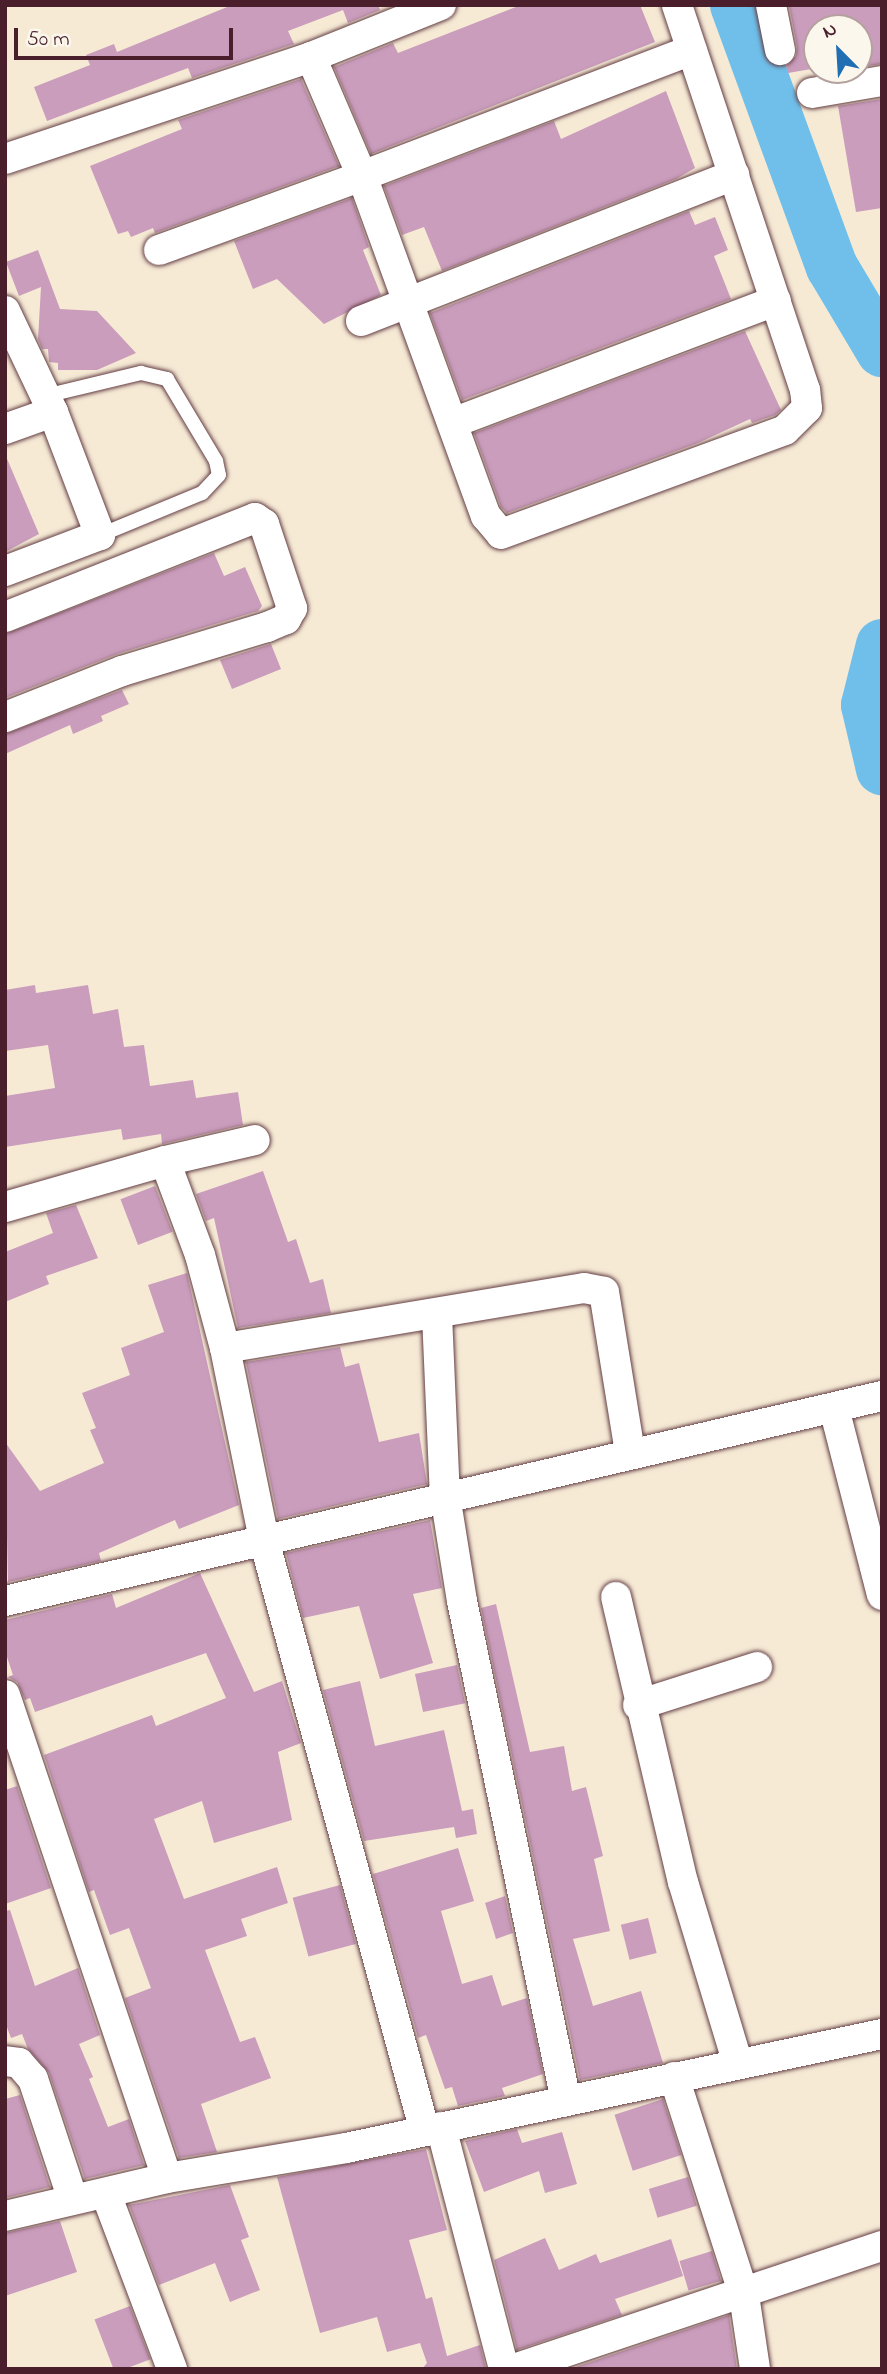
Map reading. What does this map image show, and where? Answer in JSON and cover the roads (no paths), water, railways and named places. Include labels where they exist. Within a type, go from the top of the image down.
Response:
[{"type":"street","points":[[16,155],[311,57],[441,5]]},
{"type":"street","points":[[311,57],[362,176],[410,299],[486,516],[495,531],[507,535],[785,430],[800,419],[807,399],[677,5]]},
{"type":"street","points":[[771,5],[780,50]]},
{"type":"street","points":[[159,250],[692,50]]},
{"type":"street","points":[[812,93],[882,81]]},
{"type":"street","points":[[360,321],[410,299],[733,175]]},
{"type":"street","points":[[455,422],[776,301]]},
{"type":"street","points":[[5,311],[49,404],[100,535],[5,571]]},
{"type":"street","points":[[5,429],[49,404]]},
{"type":"street","points":[[5,617],[256,519],[264,524],[292,608],[286,620],[122,671],[5,717]]},
{"type":"street","points":[[5,1207],[165,1161],[255,1140]]},
{"type":"street","points":[[165,1161],[200,1255],[225,1348],[264,1540],[504,2369]]},
{"type":"street","points":[[225,1348],[437,1315],[584,1288],[604,1292],[630,1452]]},
{"type":"street","points":[[437,1315],[445,1495],[462,1601],[566,2101]]},
{"type":"street","points":[[5,1601],[445,1495],[882,1396]]},
{"type":"street","points":[[834,1408],[882,1595]]},
{"type":"street","points":[[616,1597],[638,1705],[683,1882],[737,2062]]},
{"type":"street","points":[[638,1705],[757,1668]]},
{"type":"street","points":[[5,1695],[167,2178]]},
{"type":"street","points":[[5,2216],[167,2178],[346,2148],[737,2062],[882,2035]]},
{"type":"street","points":[[5,2061],[19,2063],[33,2079],[74,2200]]},
{"type":"street","points":[[674,2077],[744,2295],[755,2369]]},
{"type":"street","points":[[106,2194],[172,2369]]},
{"type":"street","points":[[514,2369],[744,2295],[882,2246]]},
{"type":"lane","points":[[49,404],[141,373],[167,379],[216,461],[219,475],[202,493],[100,535]]},
{"type":"waterway","points":[[736,5],[832,267],[882,351]]},
{"type":"waterway","points":[[882,645],[867,705],[882,769]]}]
